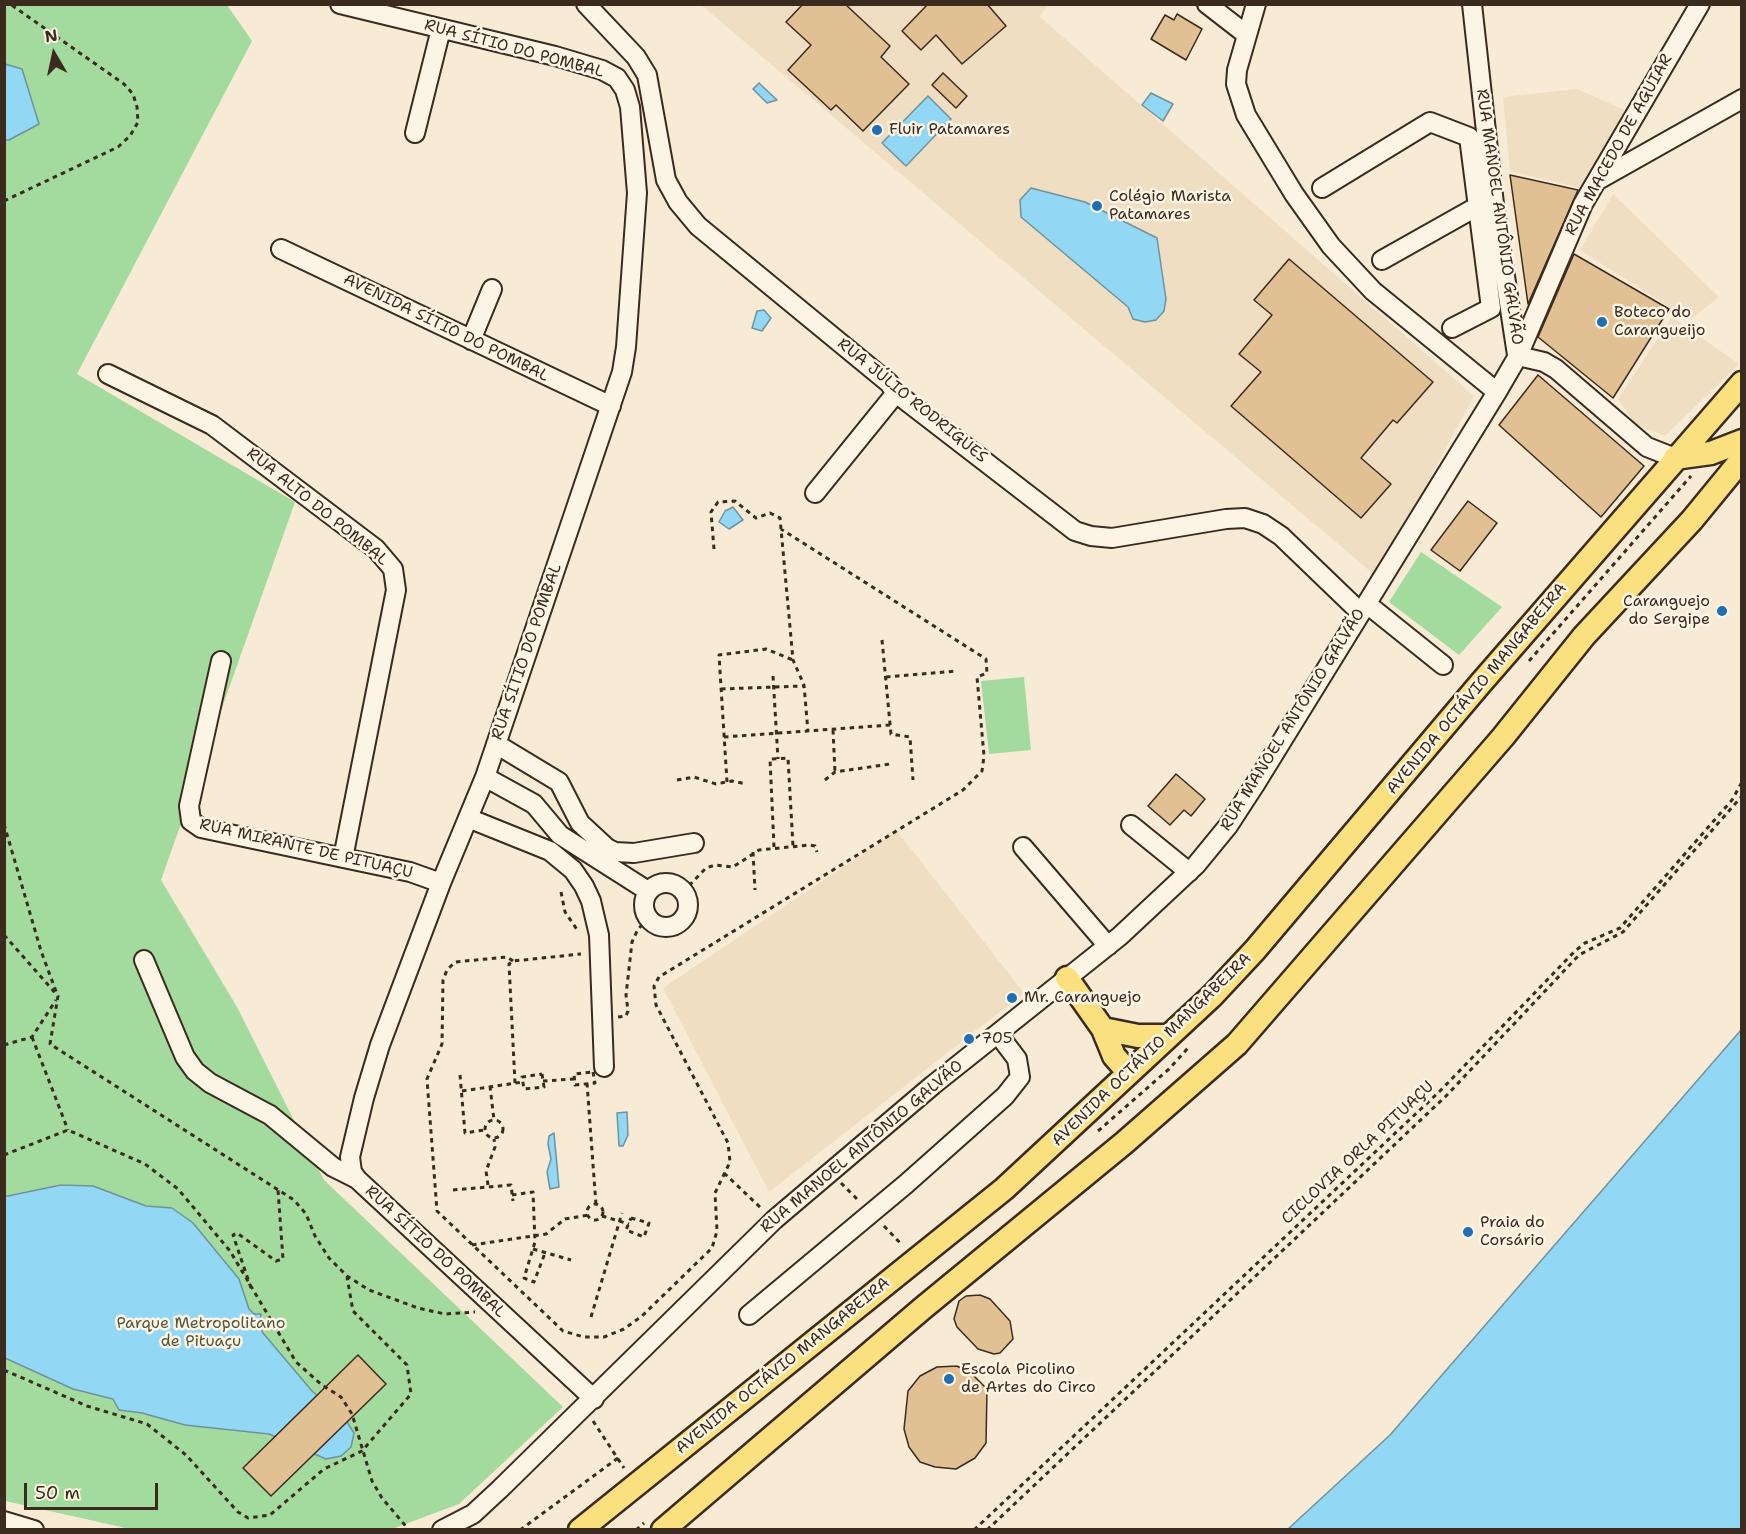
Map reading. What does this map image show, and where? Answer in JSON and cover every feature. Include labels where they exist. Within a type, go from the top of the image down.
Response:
[{"type":"main road","name":"AVENIDA OCTÁVIO MANGABEIRA","points":[[580,1530],[1004,1189],[1166,1036],[1212,996],[1255,950],[1675,458],[1742,383]]},
{"type":"main road","points":[[1675,458],[1711,453],[1742,441]]},
{"type":"main road","points":[[663,1530],[923,1308],[1124,1143],[1238,1044],[1503,737],[1584,636],[1692,520],[1742,459]]},
{"type":"main road","points":[[1067,978],[1103,1029],[1108,1047],[1129,1073]]},
{"type":"main road","points":[[1103,1029],[1138,1036],[1166,1036]]},
{"type":"street","name":"RUA SÍTIO DO POMBAL","points":[[340,4],[602,70],[617,78],[625,90],[637,164],[637,205],[626,347],[611,406],[485,777],[441,883],[380,1045],[364,1098],[350,1158],[352,1173],[357,1179],[494,1306],[589,1403]]},
{"type":"street","name":"RUA JÚLIO RODRIGUES","points":[[586,4],[636,57],[646,75],[666,180],[678,202],[698,226],[889,383],[896,393],[1074,531],[1091,536],[1112,537],[1245,518],[1263,524],[1281,536],[1364,609]]},
{"type":"street","points":[[1207,4],[1247,35]]},
{"type":"street","points":[[1256,4],[1237,70],[1236,84],[1246,116],[1288,184],[1325,237],[1372,291],[1497,392]]},
{"type":"street","name":"RUA MANOEL ANTÔNIO GALVÃO","points":[[442,1530],[473,1514],[774,1220],[916,1099],[1108,946],[1189,872],[1228,826],[1518,356],[1486,205],[1478,136],[1472,4]]},
{"type":"street","name":"RUA MACEDO DE AGUIAR","points":[[1518,356],[1572,227],[1654,80],[1700,4]]},
{"type":"street","points":[[416,133],[441,29]]},
{"type":"street","points":[[1598,180],[1742,99]]},
{"type":"street","points":[[1322,188],[1431,122],[1478,136]]},
{"type":"street","points":[[1382,261],[1486,205],[1491,308],[1452,328]]},
{"type":"street","name":"AVENIDA SÍTIO DO POMBAL","points":[[281,249],[611,406]]},
{"type":"street","points":[[471,340],[492,289]]},
{"type":"street","points":[[1518,356],[1544,362],[1556,369],[1647,447],[1675,458]]},
{"type":"street","name":"RUA ALTO DO POMBAL","points":[[108,374],[212,425],[376,549],[393,569],[396,590],[343,858]]},
{"type":"street","points":[[815,493],[896,393]]},
{"type":"street","name":"RUA MANOEL ANTÔNIO GALVÃO","points":[[1364,609],[1443,665]]},
{"type":"street","name":"RUA MIRANTE DE PITUAÇU","points":[[221,661],[189,806],[191,821],[201,828],[410,872],[441,883]]},
{"type":"street","points":[[496,744],[559,782],[580,823],[607,848],[615,852],[634,853],[694,843]]},
{"type":"street","points":[[485,777],[534,804],[560,836],[648,891]]},
{"type":"street","points":[[468,818],[550,851],[573,870],[584,886],[591,901],[599,935],[602,1018],[593,1073]]},
{"type":"street","points":[[1131,825],[1189,872]]},
{"type":"street","points":[[1023,847],[1108,946]]},
{"type":"street","points":[[666,883],[676,885],[683,891],[687,900],[683,919],[666,927],[656,925],[648,919],[644,900],[648,891],[656,885],[666,883]]},
{"type":"street","points":[[144,960],[185,1057],[195,1071],[210,1083],[270,1115],[333,1167],[357,1179]]},
{"type":"street","points":[[749,1315],[898,1191],[1005,1096],[1020,1077],[1017,1059],[998,1034]]},
{"type":"street","points":[[4,1521],[34,1530]]},
{"type":"path","points":[[4,201],[118,147],[130,136],[138,122],[137,106],[133,94],[124,84],[10,4]]},
{"type":"path","points":[[714,549],[711,512],[718,502],[735,501],[756,518],[774,513],[780,518],[793,660],[804,686],[808,732]]},
{"type":"path","points":[[581,954],[513,961],[507,957],[455,962],[447,970],[443,980],[442,1044],[427,1078],[437,1212],[563,1331],[584,1337],[604,1337],[624,1329],[642,1316],[712,1248],[717,1231],[714,1201],[730,1162],[729,1143],[656,1005],[654,986],[659,977],[963,790],[982,771],[984,756],[977,677],[987,673],[986,659],[781,529]]},
{"type":"path","points":[[882,640],[890,725],[893,736],[905,734],[910,737],[913,780]]},
{"type":"path","points":[[727,782],[718,659],[722,654],[766,649],[793,660]]},
{"type":"path","points":[[886,677],[957,671]]},
{"type":"path","points":[[773,676],[778,759]]},
{"type":"path","points":[[721,689],[804,686]]},
{"type":"path","points":[[724,737],[890,725]]},
{"type":"path","points":[[832,730],[835,772]]},
{"type":"path","points":[[774,847],[770,759],[788,758],[793,846]]},
{"type":"path","points":[[825,780],[835,772],[890,764]]},
{"type":"path","points":[[677,780],[694,777],[716,783],[746,784]]},
{"type":"path","name":"CICLOVIA ORLA PITUAÇU","points":[[974,1530],[1441,1090],[1575,951],[1585,943],[1620,928],[1732,800],[1742,782]]},
{"type":"path","points":[[987,1530],[1446,1096],[1579,955],[1623,932],[1742,796]]},
{"type":"path","points":[[4,824],[41,951],[58,996],[50,1044],[294,1200],[306,1214],[315,1236],[329,1258],[347,1276],[369,1290],[393,1300],[445,1314],[470,1313],[494,1306]]},
{"type":"path","points":[[683,891],[706,868],[715,865],[733,867],[753,852],[774,847],[812,845],[817,852]]},
{"type":"path","points":[[753,852],[755,890]]},
{"type":"path","points":[[561,892],[565,912],[577,927],[581,940]]},
{"type":"path","points":[[602,1018],[626,1016],[632,942],[638,929],[648,919]]},
{"type":"path","points":[[4,935],[58,996]]},
{"type":"path","points":[[581,947],[582,965]]},
{"type":"path","points":[[513,961],[507,969],[515,1083]]},
{"type":"path","points":[[4,1044],[32,1036],[58,996]]},
{"type":"path","points":[[32,1036],[68,1130]]},
{"type":"path","points":[[587,1083],[575,1085],[574,1074],[593,1073]]},
{"type":"path","points":[[593,1073],[587,1083],[596,1205]]},
{"type":"path","points":[[542,1074],[543,1081],[544,1087],[524,1089],[522,1077],[542,1074]]},
{"type":"path","points":[[460,1075],[465,1133],[484,1130]]},
{"type":"path","points":[[543,1081],[574,1079]]},
{"type":"path","points":[[462,1091],[523,1082]]},
{"type":"path","points":[[490,1086],[494,1120]]},
{"type":"path","points":[[494,1120],[501,1123],[503,1128],[501,1136],[494,1139],[486,1135],[484,1130],[488,1122],[494,1120]]},
{"type":"path","points":[[4,1155],[68,1130],[145,1164],[178,1189],[230,1251],[254,1295],[296,1362],[322,1385],[341,1397],[352,1414],[362,1451],[382,1498],[409,1530]]},
{"type":"path","points":[[488,1185],[486,1171],[495,1148],[494,1139]]},
{"type":"path","points":[[724,1173],[774,1220]]},
{"type":"path","points":[[453,1190],[488,1185],[511,1185],[513,1201]]},
{"type":"path","points":[[254,1295],[233,1235],[237,1233],[276,1261],[283,1259],[278,1190]]},
{"type":"path","points":[[512,1194],[533,1192],[536,1235],[534,1249],[524,1278],[534,1282],[545,1253]]},
{"type":"path","points":[[588,1215],[590,1207],[596,1205]]},
{"type":"path","points":[[596,1205],[603,1210],[602,1216]]},
{"type":"path","points":[[591,1317],[622,1213]]},
{"type":"path","points":[[472,1245],[550,1232],[565,1219],[588,1215],[595,1220],[602,1216],[628,1224]]},
{"type":"path","points":[[631,1218],[649,1223],[644,1237],[626,1230],[628,1224],[631,1218]]},
{"type":"path","points":[[534,1249],[571,1260]]},
{"type":"path","points":[[4,1370],[87,1406],[147,1424],[171,1441],[238,1512],[248,1518],[270,1515],[324,1469],[362,1451],[411,1394],[407,1365],[353,1311],[347,1276]]},
{"type":"path","points":[[589,1403],[635,1485]]},
{"type":"path","points":[[520,1530],[618,1458]]},
{"type":"shaded area","name":"Colégio Marista Patamares","points":[[701,5],[1049,5],[1039,16],[1474,396],[1377,577]]},
{"type":"shaded area","points":[[1577,89],[1629,112],[1584,189],[1510,171],[1503,97]]},
{"type":"shaded area","points":[[1613,194],[1719,297],[1690,320],[1580,250]]},
{"type":"shaded area","points":[[1672,317],[1739,364],[1665,436],[1635,424],[1618,399]]},
{"type":"shaded area","points":[[897,831],[1024,993],[769,1192],[663,988]]},
{"type":"green space","name":"Parque Metropolitano de Pituaçu","points":[[5,5],[227,5],[252,41],[77,374],[295,502],[161,880],[237,1007],[324,1180],[563,1407],[459,1504],[392,1529],[130,1529],[5,1501]]},
{"type":"green space","points":[[1421,552],[1502,607],[1459,655],[1389,602]]},
{"type":"green space","points":[[1024,677],[1031,750],[989,754],[981,681]]},
{"type":"water","points":[[5,64],[22,69],[39,124],[9,140],[5,140]]},
{"type":"water","points":[[759,83],[777,100],[767,103],[753,89]]},
{"type":"water","points":[[1151,93],[1173,104],[1163,121],[1142,105]]},
{"type":"water","points":[[928,96],[951,119],[906,166],[882,143]]},
{"type":"water","points":[[1031,188],[1085,202],[1157,238],[1166,299],[1164,311],[1156,320],[1145,322],[1133,319],[1128,307],[1021,217],[1020,200]]},
{"type":"water","points":[[764,310],[771,318],[762,331],[752,328],[757,311]]},
{"type":"water","points":[[733,507],[743,520],[729,529],[719,522],[725,511]]},
{"type":"water","points":[[1741,1030],[1741,1529],[1288,1529],[1390,1435]]},
{"type":"water","points":[[627,1112],[628,1135],[623,1146],[619,1146],[617,1113]]},
{"type":"water","points":[[554,1133],[559,1187],[550,1189],[547,1172],[551,1159],[548,1144],[549,1136]]},
{"type":"water","points":[[61,1185],[93,1186],[146,1206],[172,1208],[193,1223],[239,1279],[249,1309],[254,1314],[261,1314],[260,1326],[263,1333],[312,1391],[347,1422],[354,1433],[351,1447],[341,1456],[326,1459],[269,1434],[185,1425],[142,1413],[119,1410],[113,1399],[73,1389],[5,1358],[5,1196]]},
{"type":"building","points":[[803,4],[845,4],[890,46],[881,57],[909,84],[863,131],[836,105],[831,110],[788,70],[811,45],[786,22]]},
{"type":"building","points":[[928,4],[987,4],[1006,26],[962,64],[936,35],[921,50],[902,31]]},
{"type":"building","points":[[1177,14],[1202,29],[1186,60],[1151,39],[1165,15],[1174,20]]},
{"type":"building","points":[[943,73],[967,96],[956,108],[932,85]]},
{"type":"building","points":[[1510,175],[1578,190],[1528,304]]},
{"type":"building","name":"Boteco do Carangueijo","points":[[1574,254],[1669,309],[1613,398],[1538,337]]},
{"type":"building","points":[[1289,259],[1433,382],[1397,423],[1393,420],[1361,458],[1391,484],[1361,518],[1231,406],[1261,372],[1239,354],[1272,315],[1254,300]]},
{"type":"building","points":[[1538,375],[1644,466],[1601,517],[1499,425]]},
{"type":"building","points":[[1468,501],[1497,523],[1460,571],[1431,550]]},
{"type":"building","points":[[1176,774],[1205,799],[1191,816],[1184,810],[1170,825],[1148,806]]},
{"type":"building","points":[[980,1295],[990,1299],[1010,1321],[1013,1339],[1000,1353],[994,1354],[978,1349],[957,1327],[954,1319],[959,1301],[966,1296]]},
{"type":"building","points":[[358,1355],[386,1384],[271,1496],[243,1468]]},
{"type":"building","points":[[957,1366],[973,1375],[987,1389],[986,1443],[975,1458],[956,1469],[935,1467],[920,1462],[909,1447],[904,1429],[908,1391],[920,1376],[937,1367]]},
{"type":"place","name":"Fluir Patamares","points":[[877,130]]},
{"type":"place","name":"Colégio Marista Patamares","points":[[1097,206]]},
{"type":"place","name":"Boteco do Carangueijo","points":[[1602,322]]},
{"type":"place","name":"Caranguejo do Sergipe","points":[[1722,611]]},
{"type":"place","name":"Mr. Caranguejo","points":[[1012,998]]},
{"type":"place","name":"705","points":[[969,1039]]},
{"type":"place","name":"Praia do Corsário","points":[[1468,1232]]},
{"type":"place","name":"Escola Picolino de Artes do Circo","points":[[949,1379]]}]
